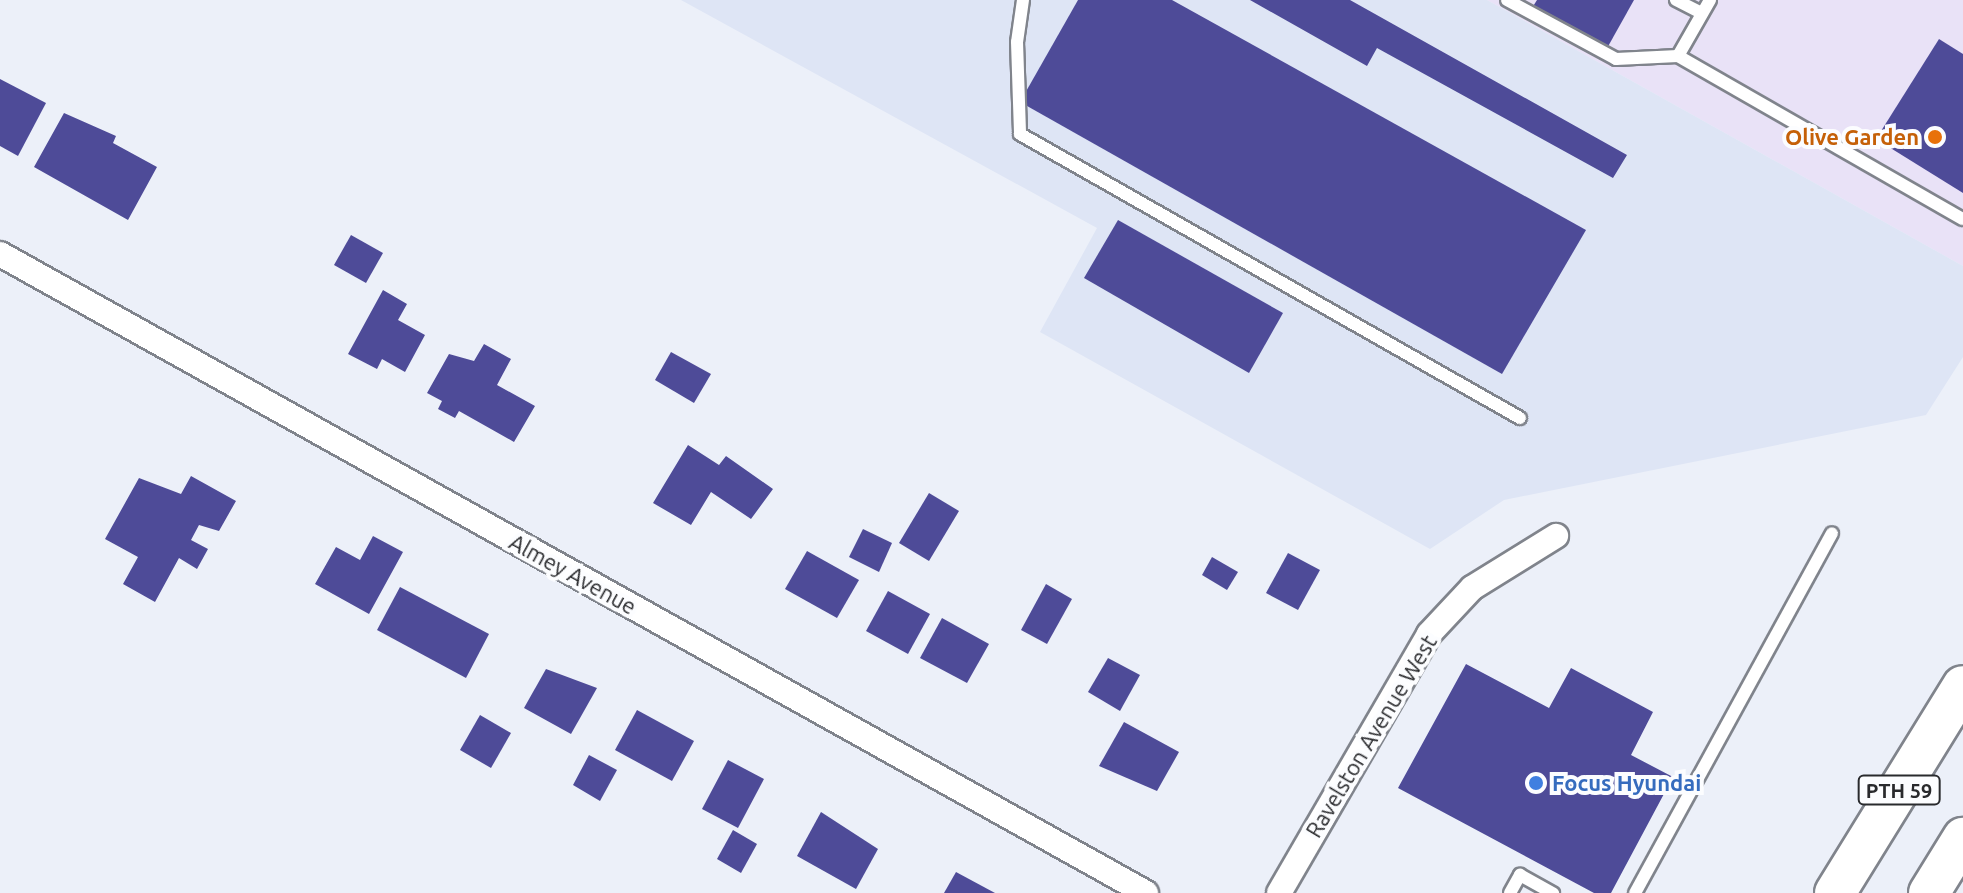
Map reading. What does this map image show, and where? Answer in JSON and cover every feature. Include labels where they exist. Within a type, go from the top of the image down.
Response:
[{"type":"main road","name":"PTH 59","points":[[1835,893],[1963,686]]},
{"type":"main road","points":[[1929,893],[1963,838]]},
{"type":"street","name":"Almey Avenue","points":[[0,254],[1146,893]]},
{"type":"street","name":"Ravelston Avenue West","points":[[1279,893],[1429,634],[1472,588],[1556,536]]},
{"type":"lane","points":[[1023,0],[1017,42],[1020,134],[1520,418]]},
{"type":"lane","points":[[1507,0],[1616,59],[1678,56],[1963,219]]},
{"type":"lane","points":[[1676,0],[1702,13]]},
{"type":"lane","points":[[1678,56],[1710,0]]},
{"type":"lane","points":[[1635,893],[1832,533]]},
{"type":"lane","points":[[1510,893],[1520,875],[1553,893]]},
{"type":"shaded area","points":[[681,0],[1487,0],[1963,266],[1963,357],[1926,415],[1504,500],[1430,549],[1040,332],[1097,228]]},
{"type":"shaded area","points":[[1487,0],[1963,0],[1963,266]]},
{"type":"building","points":[[1078,0],[1172,0],[1586,230],[1502,374],[1020,102]]},
{"type":"building","points":[[1250,0],[1350,0],[1627,155],[1613,178],[1377,48],[1367,66]]},
{"type":"building","points":[[1537,0],[1634,0],[1606,50],[1532,8]]},
{"type":"building","points":[[1939,39],[1963,54],[1963,193],[1876,139]]},
{"type":"building","points":[[0,79],[46,103],[18,156],[0,146]]},
{"type":"building","points":[[64,113],[116,136],[113,143],[157,167],[128,220],[34,167]]},
{"type":"building","points":[[1118,220],[1283,313],[1249,373],[1084,278]]},
{"type":"building","points":[[351,235],[383,253],[366,283],[334,265]]},
{"type":"building","points":[[383,290],[407,304],[398,320],[425,335],[405,372],[382,359],[377,369],[348,354]]},
{"type":"building","points":[[484,344],[511,359],[497,385],[535,406],[514,442],[459,411],[455,418],[438,409],[442,401],[427,393],[449,354],[474,361]]},
{"type":"building","points":[[671,352],[711,374],[694,403],[655,380]]},
{"type":"building","points":[[688,445],[719,465],[726,456],[773,489],[751,519],[711,492],[691,525],[653,503]]},
{"type":"building","points":[[191,476],[236,501],[219,531],[199,525],[191,540],[208,549],[197,569],[179,558],[155,602],[123,584],[138,557],[105,539],[139,478],[181,494]]},
{"type":"building","points":[[929,493],[959,511],[929,561],[899,543]]},
{"type":"building","points":[[863,529],[892,543],[879,572],[849,557]]},
{"type":"building","points":[[373,536],[403,552],[369,614],[315,584],[336,547],[360,560]]},
{"type":"building","points":[[807,551],[859,580],[837,618],[785,589]]},
{"type":"building","points":[[1288,553],[1320,570],[1298,610],[1266,593]]},
{"type":"building","points":[[1212,557],[1238,572],[1227,590],[1202,575]]},
{"type":"building","points":[[1046,584],[1072,599],[1047,644],[1021,630]]},
{"type":"building","points":[[400,587],[489,634],[466,678],[377,630]]},
{"type":"building","points":[[888,591],[930,614],[908,654],[866,631]]},
{"type":"building","points":[[942,618],[989,644],[967,683],[920,658]]},
{"type":"building","points":[[1108,658],[1140,675],[1120,711],[1088,692]]},
{"type":"building","name":"Focus Hyundai","points":[[1466,664],[1549,708],[1571,668],[1653,712],[1631,755],[1673,777],[1611,893],[1594,893],[1398,788]]},
{"type":"building","points":[[546,669],[597,688],[571,734],[524,708]]},
{"type":"building","points":[[637,710],[694,741],[672,781],[615,750]]},
{"type":"building","points":[[480,715],[511,733],[491,768],[460,750]]},
{"type":"building","points":[[1124,722],[1179,752],[1157,791],[1099,766]]},
{"type":"building","points":[[589,755],[617,770],[600,801],[573,785]]},
{"type":"building","points":[[728,760],[764,779],[738,828],[702,809]]},
{"type":"building","points":[[821,812],[878,849],[856,889],[797,856]]},
{"type":"building","points":[[733,830],[757,844],[741,873],[717,859]]},
{"type":"building","points":[[956,872],[995,893],[944,893]]},
{"type":"place","name":"Olive Garden","points":[[1935,137]]},
{"type":"place","name":"Focus Hyundai","points":[[1536,783]]}]
